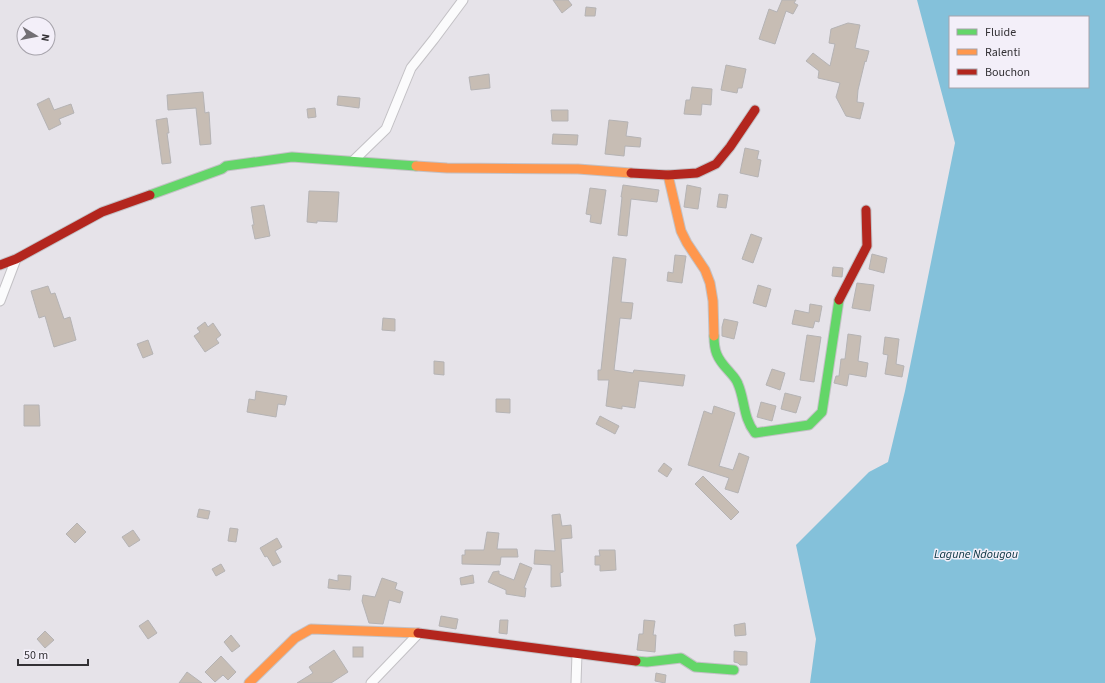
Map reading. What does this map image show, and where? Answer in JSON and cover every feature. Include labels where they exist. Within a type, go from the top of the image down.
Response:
[{"type":"street","points":[[353,161],[386,129],[411,68],[463,0]]},
{"type":"street","points":[[0,265],[16,259],[102,212],[222,169],[226,166],[292,157],[447,168],[578,169],[668,175],[697,173],[716,164],[730,147],[755,110]]},
{"type":"street","points":[[668,175],[681,231],[709,278],[712,292],[714,347],[720,361],[735,378],[749,428],[755,433],[808,425],[822,412],[839,300],[867,246],[866,210]]},
{"type":"street","points":[[0,301],[16,259]]},
{"type":"street","points":[[250,683],[295,638],[311,630],[419,633],[648,662],[681,658],[695,667],[734,670]]},
{"type":"street","points":[[371,683],[419,633]]},
{"type":"street","points":[[576,683],[577,654]]},
{"type":"water","name":"Lagune Ndougou","points":[[917,0],[1105,0],[1105,683],[810,683],[816,639],[796,545],[869,472],[888,462],[905,391],[955,143]]},
{"type":"building","points":[[553,0],[568,0],[572,5],[562,13]]},
{"type":"building","points":[[782,0],[796,0],[794,3],[798,5],[793,14],[786,11],[775,44],[759,39],[769,9],[777,12]]},
{"type":"building","points":[[586,7],[596,8],[595,16],[585,16]]},
{"type":"building","points":[[848,23],[860,25],[855,48],[869,51],[858,90],[857,102],[864,103],[860,119],[846,116],[836,97],[840,83],[818,78],[819,71],[806,61],[813,53],[830,66],[835,44],[829,43],[831,29]]},
{"type":"building","points":[[726,65],[746,69],[742,88],[738,88],[737,93],[721,90]]},
{"type":"building","points":[[489,74],[490,88],[471,90],[469,77]]},
{"type":"building","points":[[692,87],[712,89],[711,105],[702,104],[701,115],[684,114],[686,100],[690,100]]},
{"type":"building","points":[[203,92],[205,113],[209,112],[211,144],[200,145],[196,108],[168,110],[167,95]]},
{"type":"building","points":[[338,96],[360,98],[359,108],[337,105]]},
{"type":"building","points":[[49,98],[54,110],[71,104],[74,113],[59,119],[61,124],[49,130],[37,104]]},
{"type":"building","points":[[315,108],[316,117],[308,118],[307,109]]},
{"type":"building","points":[[551,110],[568,110],[568,121],[552,121]]},
{"type":"building","points":[[167,118],[169,133],[167,133],[171,163],[162,164],[156,120]]},
{"type":"building","points":[[609,120],[628,122],[626,136],[641,138],[640,147],[625,146],[624,156],[605,154]]},
{"type":"building","points":[[553,134],[578,135],[577,145],[552,144]]},
{"type":"building","points":[[745,148],[759,151],[757,159],[761,160],[758,177],[740,173]]},
{"type":"building","points":[[623,185],[659,190],[657,202],[631,199],[627,236],[618,235]]},
{"type":"building","points":[[687,185],[701,188],[698,209],[684,207]]},
{"type":"building","points":[[590,188],[606,190],[601,224],[590,222],[591,215],[586,214]]},
{"type":"building","points":[[309,191],[339,192],[337,222],[307,222]]},
{"type":"building","points":[[719,194],[728,195],[726,208],[717,207]]},
{"type":"building","points":[[264,205],[270,236],[255,239],[252,225],[254,225],[251,207]]},
{"type":"building","points":[[751,234],[762,238],[753,263],[742,259]]},
{"type":"building","points":[[872,254],[887,258],[884,273],[869,269]]},
{"type":"building","points":[[675,255],[686,256],[682,283],[667,281],[668,272],[673,273]]},
{"type":"building","points":[[613,257],[626,259],[621,302],[633,303],[631,319],[620,318],[614,370],[633,373],[634,370],[685,375],[683,386],[639,381],[635,408],[622,406],[622,409],[606,406],[609,380],[598,380],[598,370],[601,370]]},
{"type":"building","points":[[833,267],[843,268],[842,277],[832,276]]},
{"type":"building","points":[[857,283],[874,285],[870,311],[852,308]]},
{"type":"building","points":[[758,285],[771,289],[766,307],[753,303]]},
{"type":"building","points":[[48,286],[51,294],[55,293],[64,319],[70,317],[76,340],[54,347],[45,316],[39,318],[31,291]]},
{"type":"building","points":[[810,304],[822,306],[819,322],[815,321],[813,328],[792,324],[795,310],[809,313]]},
{"type":"building","points":[[383,318],[395,319],[395,331],[382,330]]},
{"type":"building","points":[[724,319],[738,322],[734,339],[722,336]]},
{"type":"building","points":[[205,322],[208,327],[213,323],[221,335],[216,339],[219,343],[205,352],[194,336],[200,332],[197,328]]},
{"type":"building","points":[[848,334],[861,336],[858,361],[868,363],[866,377],[849,374],[847,386],[834,383],[836,376],[839,376],[841,359],[845,359]]},
{"type":"building","points":[[807,335],[821,337],[814,382],[800,380]]},
{"type":"building","points":[[885,337],[899,339],[896,364],[904,366],[902,377],[885,374],[888,355],[883,354]]},
{"type":"building","points":[[148,340],[153,354],[143,358],[137,344]]},
{"type":"building","points":[[434,361],[444,362],[444,375],[434,374]]},
{"type":"building","points":[[772,369],[785,373],[780,390],[766,385]]},
{"type":"building","points":[[256,391],[287,396],[285,405],[278,404],[276,417],[247,412],[249,399],[255,400]]},
{"type":"building","points":[[785,393],[801,397],[796,413],[781,409]]},
{"type":"building","points":[[496,399],[510,399],[510,413],[496,412]]},
{"type":"building","points":[[761,402],[776,406],[772,421],[757,417]]},
{"type":"building","points":[[24,405],[39,405],[40,426],[24,426]]},
{"type":"building","points":[[714,406],[735,413],[719,466],[733,470],[739,453],[749,457],[738,493],[725,489],[729,478],[688,465],[704,411],[712,414]]},
{"type":"building","points":[[600,416],[619,426],[615,434],[596,424]]},
{"type":"building","points":[[664,463],[672,469],[667,477],[658,471]]},
{"type":"building","points":[[703,476],[739,512],[731,520],[695,484]]},
{"type":"building","points":[[199,509],[210,511],[208,519],[197,517]]},
{"type":"building","points":[[560,514],[562,526],[571,525],[572,538],[561,539],[563,572],[560,573],[561,586],[551,587],[551,565],[534,564],[535,550],[555,551],[552,515]]},
{"type":"building","points":[[77,523],[86,532],[75,543],[66,534]]},
{"type":"building","points":[[230,528],[238,529],[236,542],[228,541]]},
{"type":"building","points":[[133,530],[140,540],[129,547],[122,537]]},
{"type":"building","points":[[487,532],[499,533],[497,549],[517,549],[518,557],[501,557],[500,565],[462,564],[462,555],[465,555],[465,550],[484,550]]},
{"type":"building","points":[[277,538],[282,547],[275,551],[281,562],[273,566],[267,556],[265,557],[260,548]]},
{"type":"building","points":[[599,550],[615,550],[616,570],[600,571],[600,565],[595,565],[595,556],[600,556]]},
{"type":"building","points":[[520,563],[532,568],[524,588],[526,588],[525,597],[506,594],[506,590],[488,582],[493,572],[499,571],[499,574],[514,580]]},
{"type":"building","points":[[221,564],[225,571],[216,576],[212,569]]},
{"type":"building","points":[[338,575],[351,576],[350,590],[328,588],[329,579],[338,581]]},
{"type":"building","points":[[473,575],[474,583],[461,585],[460,578]]},
{"type":"building","points":[[382,578],[397,583],[395,589],[403,592],[400,603],[389,600],[383,624],[369,623],[362,601],[363,595],[375,597]]},
{"type":"building","points":[[441,616],[458,619],[456,629],[439,626]]},
{"type":"building","points":[[148,620],[157,633],[148,639],[139,626]]},
{"type":"building","points":[[500,620],[508,620],[507,634],[499,633]]},
{"type":"building","points":[[644,620],[655,621],[653,635],[656,635],[655,652],[637,650],[639,634],[643,634]]},
{"type":"building","points":[[745,623],[746,635],[735,636],[734,625]]},
{"type":"building","points":[[45,631],[54,640],[45,648],[37,639]]},
{"type":"building","points":[[231,635],[240,646],[232,652],[224,642]]},
{"type":"building","points":[[353,647],[363,647],[363,657],[353,657]]},
{"type":"building","points":[[334,650],[348,672],[331,683],[297,683],[313,673],[309,667]]},
{"type":"building","points":[[734,651],[747,652],[747,665],[740,665],[734,662]]},
{"type":"building","points":[[221,656],[236,672],[228,680],[223,675],[215,682],[205,672]]},
{"type":"building","points":[[187,672],[202,683],[179,683]]},
{"type":"building","points":[[656,673],[666,675],[665,683],[655,681]]},
{"type":"traffic: fast","points":[[150,195],[222,169],[226,166],[292,157],[416,166]]},
{"type":"traffic: fast","points":[[714,336],[717,354],[737,382],[748,421],[755,433],[809,425],[822,412],[839,300]]},
{"type":"traffic: fast","points":[[636,661],[647,662],[681,658],[695,667],[734,670]]},
{"type":"traffic: slow","points":[[416,166],[447,168],[578,169],[631,173]]},
{"type":"traffic: slow","points":[[668,175],[681,231],[705,270],[710,283],[713,301],[714,336]]},
{"type":"traffic: slow","points":[[249,683],[295,638],[311,629],[418,633]]},
{"type":"traffic: jam","points":[[631,173],[668,175],[697,173],[716,164],[730,147],[755,110]]},
{"type":"traffic: jam","points":[[0,265],[16,259],[102,212],[150,195]]},
{"type":"traffic: jam","points":[[839,300],[867,246],[866,210]]},
{"type":"traffic: jam","points":[[418,633],[636,661]]}]
